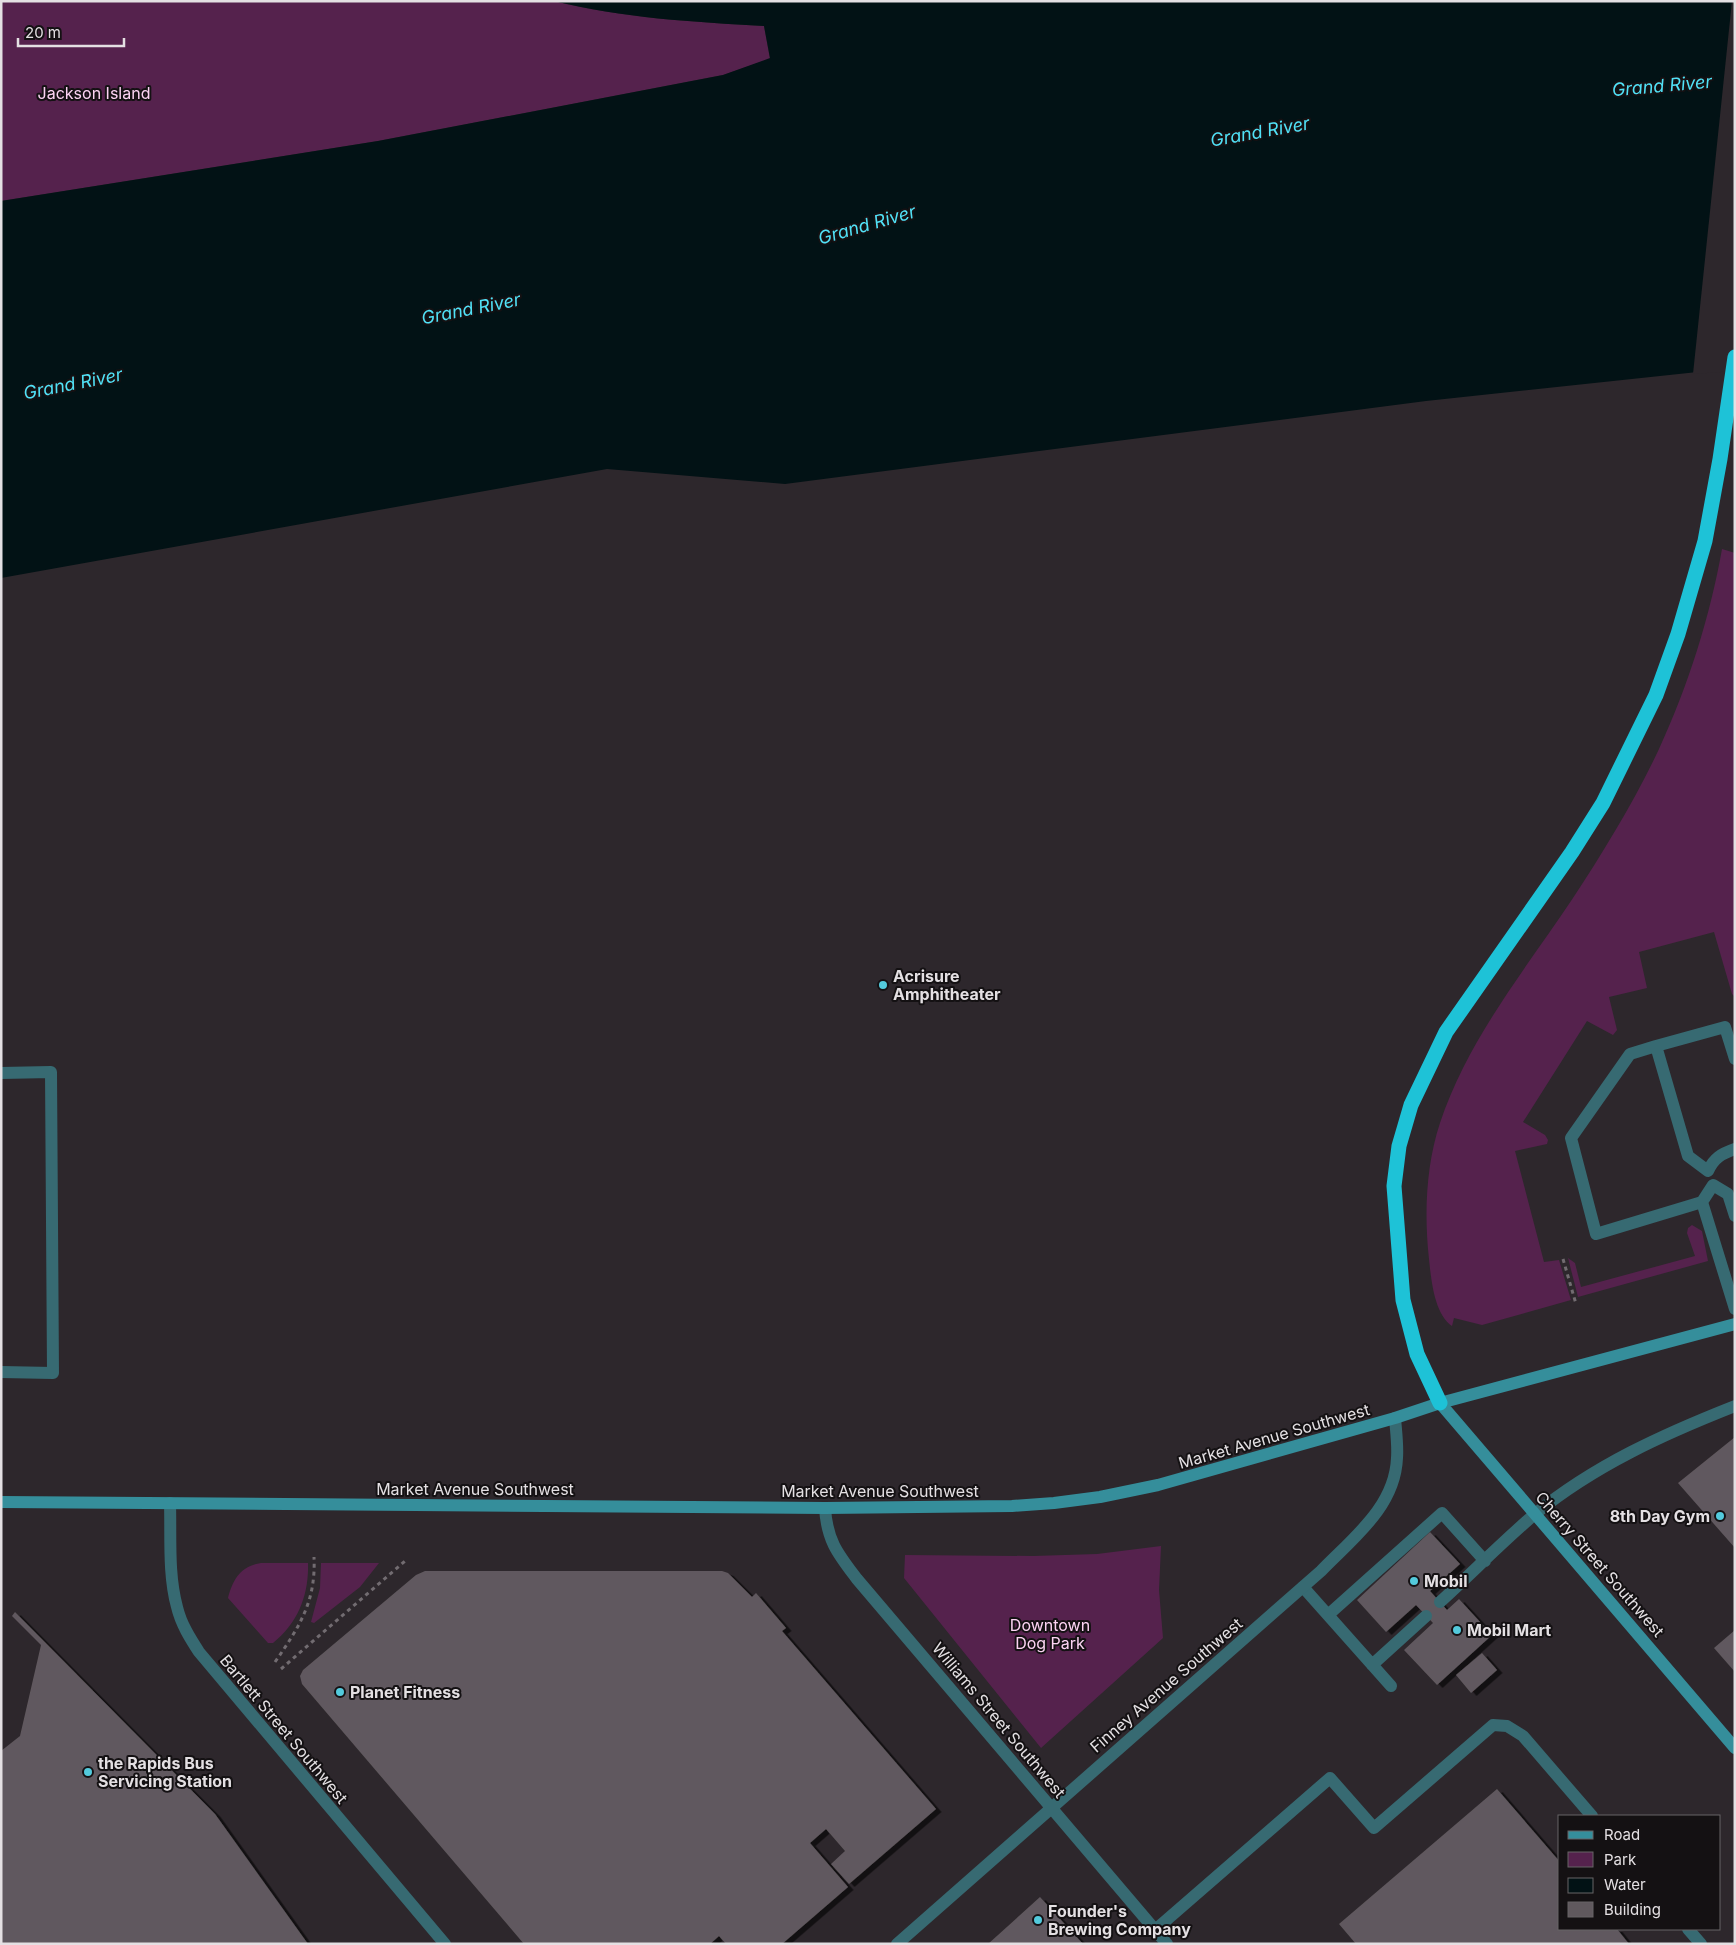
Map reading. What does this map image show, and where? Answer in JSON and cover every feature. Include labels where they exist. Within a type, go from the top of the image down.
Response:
[{"type":"highway","points":[[1440,1402],[1417,1354],[1403,1300],[1394,1186],[1399,1146],[1409,1113],[1446,1032],[1572,852],[1603,803],[1656,694],[1678,634],[1705,541],[1720,459],[1735,356]]},
{"type":"main road","name":"Market Avenue Southwest","points":[[1,1502],[825,1508],[1012,1506],[1100,1497],[1215,1470],[1395,1418],[1440,1402],[1735,1324]]},
{"type":"main road","name":"Cherry Street Southwest","points":[[1440,1402],[1735,1748]]},
{"type":"street","points":[[1713,1185],[1702,1202],[1596,1234],[1570,1138],[1630,1054],[1725,1026],[1735,1059]]},
{"type":"street","points":[[1656,1046],[1688,1156],[1708,1171],[1713,1185],[1728,1194],[1735,1216]]},
{"type":"street","points":[[1,1073],[51,1072],[53,1373],[1,1372]]},
{"type":"street","points":[[1708,1171],[1713,1161],[1720,1154],[1735,1149]]},
{"type":"street","points":[[1702,1202],[1735,1308]]},
{"type":"street","points":[[1440,1602],[1536,1514],[1601,1468],[1662,1435],[1735,1406]]},
{"type":"street","name":"Finney Avenue Southwest","points":[[897,1944],[1303,1586],[1371,1520],[1386,1501],[1394,1481],[1397,1457],[1395,1418]]},
{"type":"street","name":"Bartlett Street Southwest","points":[[170,1503],[172,1577],[177,1607],[186,1631],[199,1652],[446,1944]]},
{"type":"street","name":"Williams Street Southwest","points":[[825,1508],[826,1528],[836,1550],[857,1579],[1167,1944]]},
{"type":"street","points":[[1328,1615],[1442,1513],[1485,1561]]},
{"type":"street","points":[[1303,1586],[1390,1686]]},
{"type":"street","points":[[1372,1665],[1426,1616]]},
{"type":"street","points":[[1156,1930],[1330,1778],[1374,1828],[1493,1725],[1507,1726],[1522,1736],[1591,1815]]},
{"type":"street","points":[[1689,1930],[1701,1944]]},
{"type":"path","points":[[1563,1259],[1576,1304]]},
{"type":"path","points":[[275,1662],[302,1622],[310,1601],[314,1585],[314,1557]]},
{"type":"path","points":[[282,1669],[405,1561]]},
{"type":"green space","name":"Jackson Island","points":[[1,1],[554,1],[606,12],[685,21],[764,26],[770,59],[723,75],[378,141],[1,201]]},
{"type":"green space","points":[[1722,549],[1735,553],[1735,997],[1732,994],[1714,932],[1639,952],[1647,988],[1609,997],[1617,1030],[1613,1035],[1587,1021],[1523,1122],[1545,1135],[1548,1140],[1547,1144],[1515,1151],[1544,1262],[1559,1260],[1571,1300],[1482,1325],[1454,1318],[1452,1326],[1437,1305],[1427,1242],[1427,1190],[1435,1139],[1440,1123],[1452,1092],[1482,1034],[1596,862],[1650,768],[1670,725],[1689,676],[1711,600]]},
{"type":"green space","points":[[1692,1225],[1702,1231],[1708,1261],[1578,1297],[1568,1258],[1575,1263],[1581,1287],[1695,1256],[1687,1233],[1688,1228]]},
{"type":"green space","name":"Downtown Dog Park","points":[[1161,1546],[1159,1590],[1163,1638],[1041,1748],[904,1578],[905,1555],[1033,1556],[1097,1554]]},
{"type":"green space","points":[[261,1563],[308,1563],[308,1575],[300,1608],[289,1627],[273,1643],[268,1643],[228,1598],[232,1585],[239,1574],[248,1567]]},
{"type":"green space","points":[[321,1563],[379,1563],[360,1587],[314,1623],[311,1622],[320,1588]]},
{"type":"water","name":"Grand River","points":[[554,1],[1735,1],[1735,368],[1426,401],[785,484],[607,469],[1,578],[1,201],[378,141],[723,75],[770,58],[764,26],[685,21],[606,12]]},
{"type":"pier","points":[[1732,1],[1735,1],[1735,371],[1693,374]]},
{"type":"building","name":"8th Day Gym","points":[[1735,1437],[1735,1548],[1678,1483]]},
{"type":"building","points":[[1430,1532],[1460,1564],[1430,1591],[1447,1610],[1459,1599],[1492,1635],[1437,1685],[1404,1650],[1433,1623],[1416,1605],[1386,1632],[1357,1600]]},
{"type":"building","points":[[425,1571],[722,1571],[728,1573],[752,1597],[756,1593],[786,1628],[782,1631],[936,1809],[849,1884],[831,1864],[845,1851],[826,1829],[810,1843],[848,1887],[782,1944],[726,1944],[719,1936],[710,1944],[524,1944],[302,1684],[300,1676],[303,1670],[416,1575]]},
{"type":"building","name":"the Rapids Bus Servicing Station","points":[[15,1612],[215,1814],[308,1944],[1,1944],[1,1751],[20,1736],[41,1645],[12,1616]]},
{"type":"building","points":[[1735,1630],[1735,1672],[1714,1648]]},
{"type":"building","points":[[1482,1653],[1497,1670],[1471,1693],[1456,1675]]},
{"type":"building","points":[[1497,1789],[1558,1860],[1558,1930],[1618,1930],[1629,1944],[1356,1944],[1339,1924]]},
{"type":"building","name":"Founder's Brewing Company","points":[[1040,1897],[1083,1944],[988,1944]]},
{"type":"place","name":"Acrisure Amphitheater","points":[[883,985]]},
{"type":"place","name":"8th Day Gym","points":[[1720,1516]]},
{"type":"place","name":"Mobil","points":[[1414,1581]]},
{"type":"place","name":"Mobil Mart","points":[[1457,1630]]},
{"type":"place","name":"Planet Fitness","points":[[340,1692]]},
{"type":"place","name":"the Rapids Bus Servicing Station","points":[[88,1772]]},
{"type":"place","name":"Founder's Brewing Company","points":[[1038,1920]]}]
